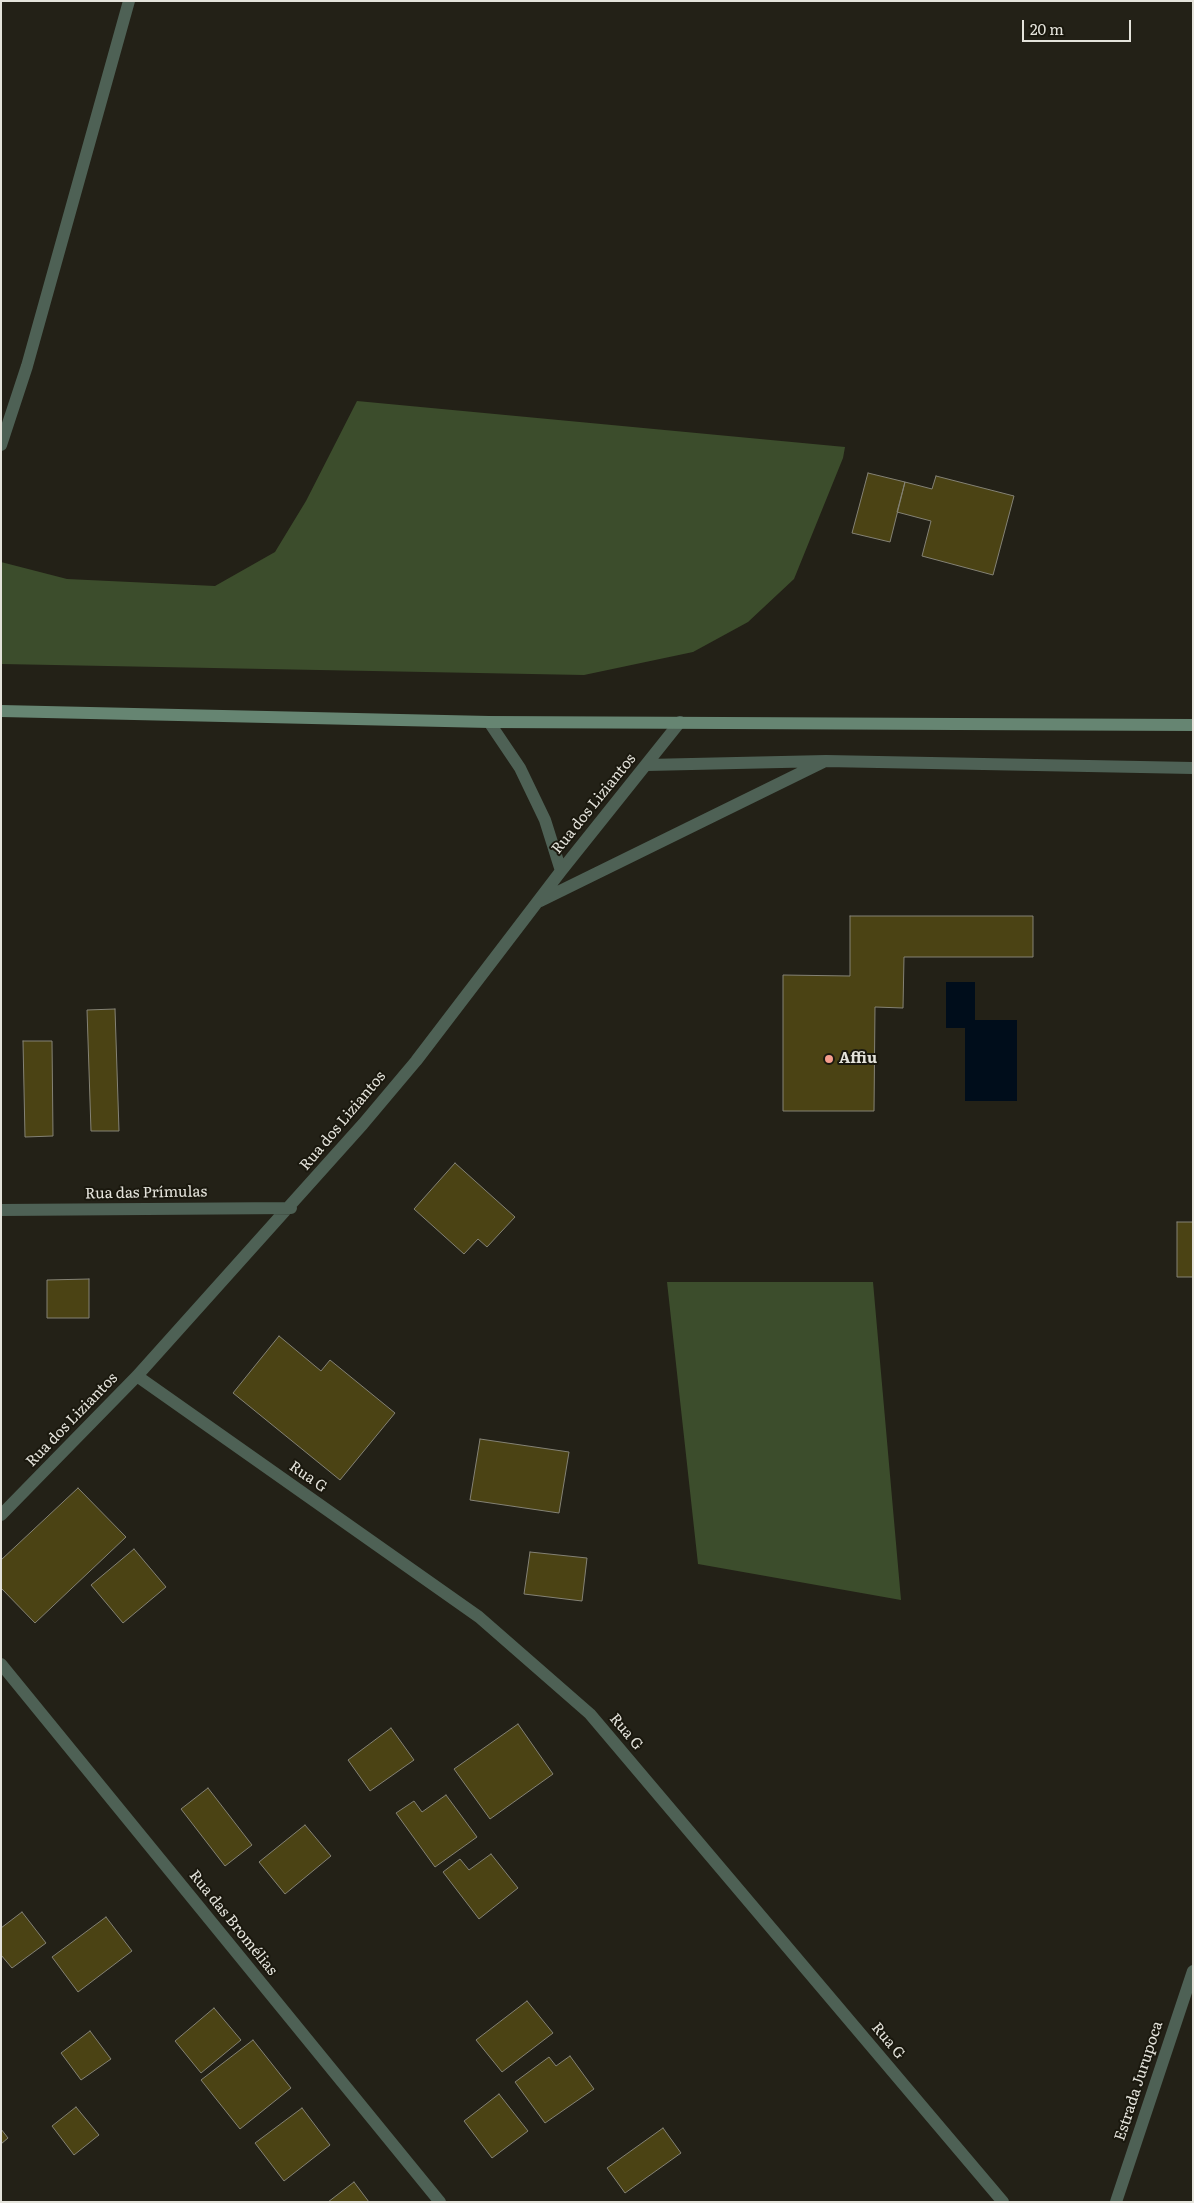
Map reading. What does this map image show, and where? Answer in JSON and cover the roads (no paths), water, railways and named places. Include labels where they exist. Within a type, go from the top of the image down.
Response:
[{"type":"main road","points":[[1,712],[489,722],[1193,725]]},
{"type":"street","points":[[1,445],[27,366],[129,1]]},
{"type":"street","points":[[489,722],[520,768],[548,827],[561,871]]},
{"type":"street","name":"Rua dos Liziantos","points":[[1,1515],[137,1376],[291,1208],[416,1061],[561,871],[680,722]]},
{"type":"street","points":[[647,765],[826,761],[1193,768]]},
{"type":"street","points":[[537,902],[826,761]]},
{"type":"street","name":"Rua das Prímulas","points":[[1,1210],[291,1208]]},
{"type":"street","name":"Rua G","points":[[137,1376],[479,1617],[590,1714],[1003,2202]]},
{"type":"street","name":"Rua das Bromélias","points":[[1,1664],[440,2202]]},
{"type":"street","name":"Estrada Jurupoca","points":[[1116,2202],[1193,1971]]},
{"type":"water","points":[[946,982],[975,982],[975,1020],[1017,1020],[1017,1101],[965,1101],[965,1028],[946,1028]]},
{"type":"place","name":"Affiu","points":[[829,1059]]}]
